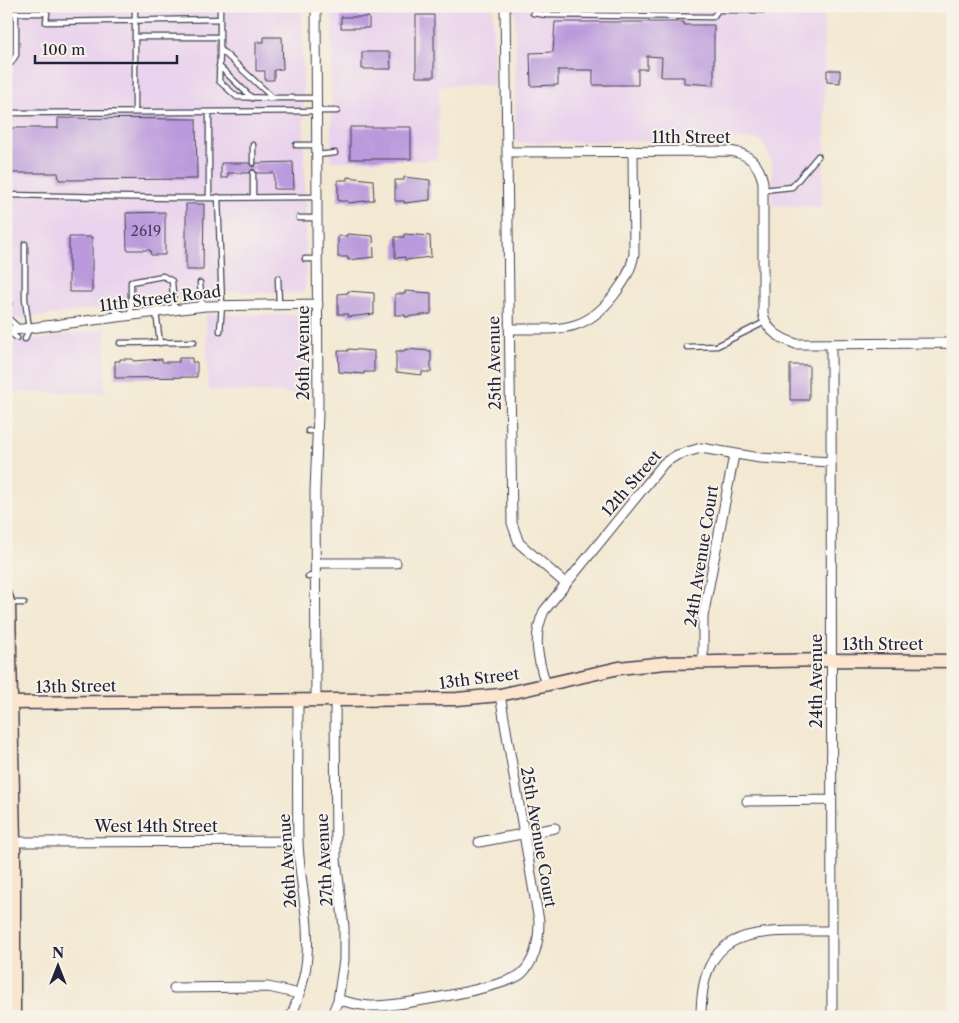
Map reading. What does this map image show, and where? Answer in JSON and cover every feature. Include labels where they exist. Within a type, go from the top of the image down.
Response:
[{"type":"street","name":"26th Avenue","points":[[316,6],[318,304],[313,431],[316,563],[312,576],[316,700]]},
{"type":"street","name":"25th Avenue","points":[[505,6],[512,523],[519,543],[566,584]]},
{"type":"street","points":[[510,329],[578,326],[596,314],[616,292],[631,270],[634,254],[633,151]]},
{"type":"street","name":"11th Street","points":[[508,152],[738,152],[747,156],[760,170],[763,190],[765,322]]},
{"type":"street","name":"11th Street Road","points":[[7,331],[22,332],[202,306],[318,304]]},
{"type":"street","points":[[765,322],[780,338],[796,344],[946,343],[953,346]]},
{"type":"street","name":"24th Avenue","points":[[831,345],[832,1017]]},
{"type":"street","name":"12th Street","points":[[566,584],[664,463],[677,454],[701,448],[760,458],[831,462]]},
{"type":"street","name":"24th Avenue Court","points":[[703,662],[704,617],[734,454]]},
{"type":"street","points":[[316,563],[396,562]]},
{"type":"street","points":[[546,685],[537,653],[537,630],[544,611],[566,584]]},
{"type":"street","points":[[7,599],[8,703],[14,842],[14,1017]]},
{"type":"street","name":"13th Street","points":[[8,703],[457,699],[500,695],[619,668],[703,662],[953,661]]},
{"type":"street","name":"25th Avenue Court","points":[[338,1000],[371,1006],[396,1004],[497,985],[516,977],[522,972],[533,956],[538,945],[539,932],[500,695]]},
{"type":"street","name":"26th Avenue","points":[[291,1017],[300,994],[307,956],[307,931],[300,879],[298,841],[298,700]]},
{"type":"street","name":"27th Avenue","points":[[331,1017],[338,1000],[344,960],[344,927],[336,859],[335,700]]},
{"type":"street","points":[[747,801],[831,800]]},
{"type":"street","points":[[479,842],[555,828]]},
{"type":"street","name":"West 14th Street","points":[[14,842],[298,841]]},
{"type":"street","points":[[701,1017],[703,981],[708,968],[714,958],[731,943],[739,938],[757,933],[831,931]]},
{"type":"street","points":[[174,988],[268,987],[300,994]]},
{"type":"lane","points":[[10,6],[8,13],[46,13],[46,22],[220,19]]},
{"type":"lane","points":[[135,6],[135,112]]},
{"type":"lane","points":[[220,6],[219,81],[237,97],[316,98]]},
{"type":"lane","points":[[534,13],[546,15],[713,17],[717,8],[763,10]]},
{"type":"lane","points":[[6,64],[12,62],[16,55],[16,13]]},
{"type":"lane","points":[[135,38],[220,37]]},
{"type":"lane","points":[[220,49],[272,98]]},
{"type":"lane","points":[[220,66],[252,98]]},
{"type":"lane","points":[[6,113],[337,111]]},
{"type":"lane","points":[[208,112],[209,198]]},
{"type":"lane","points":[[253,145],[253,163]]},
{"type":"lane","points":[[296,145],[317,145]]},
{"type":"lane","points":[[317,156],[335,153]]},
{"type":"lane","points":[[763,190],[792,187],[818,156]]},
{"type":"lane","points":[[253,173],[253,197]]},
{"type":"lane","points":[[6,195],[209,198],[317,197]]},
{"type":"lane","points":[[218,198],[222,305],[220,331]]},
{"type":"lane","points":[[299,218],[317,218]]},
{"type":"lane","points":[[22,332],[25,299],[25,244]]},
{"type":"lane","points":[[305,259],[317,259]]},
{"type":"lane","points":[[114,310],[130,316],[131,282],[163,276],[172,281],[174,310]]},
{"type":"lane","points":[[278,278],[279,304]]},
{"type":"lane","points":[[200,283],[202,306]]},
{"type":"lane","points":[[156,312],[160,343]]},
{"type":"lane","points":[[9,319],[22,332],[25,339]]},
{"type":"lane","points":[[687,347],[717,346],[765,322]]},
{"type":"lane","points":[[120,343],[194,342]]},
{"type":"lane","points":[[7,599],[24,603]]},
{"type":"shaded area","points":[[6,6],[302,6],[306,287],[303,293],[211,292],[22,319],[6,319]]},
{"type":"shaded area","points":[[332,6],[493,6],[494,85],[439,86],[437,160],[331,161]]},
{"type":"shaded area","points":[[515,6],[824,6],[825,148],[821,207],[772,205],[772,163],[762,141],[744,139],[516,143]]},
{"type":"shaded area","points":[[206,314],[299,315],[304,318],[306,394],[208,390]]},
{"type":"shaded area","points":[[106,329],[104,393],[6,392],[6,344]]},
{"type":"building","points":[[416,15],[434,15],[434,77],[416,77]]},
{"type":"building","points":[[341,17],[369,17],[369,28],[341,28]]},
{"type":"building","points":[[555,22],[684,22],[684,25],[714,25],[714,85],[684,83],[684,77],[661,77],[662,57],[647,56],[647,69],[638,69],[638,85],[593,85],[593,70],[558,70],[558,85],[531,86],[530,53],[553,52]]},
{"type":"building","points":[[264,37],[282,37],[283,69],[274,70],[274,80],[265,80],[265,71],[256,71],[256,42],[264,42]]},
{"type":"building","points":[[362,52],[390,52],[391,69],[362,69]]},
{"type":"building","points":[[827,70],[840,70],[840,83],[827,82]]},
{"type":"building","points":[[58,118],[196,119],[197,179],[59,180],[58,173],[6,173],[6,128],[58,128]]},
{"type":"building","points":[[350,127],[411,127],[411,159],[350,159]]},
{"type":"building","points":[[293,162],[294,189],[274,189],[274,173],[257,173],[253,169],[249,173],[228,173],[228,178],[221,178],[221,163],[249,163],[253,167],[257,163]]},
{"type":"building","points":[[347,177],[373,180],[374,200],[348,203],[348,201],[338,201],[338,180],[347,180]]},
{"type":"building","points":[[404,177],[430,180],[430,200],[404,203],[404,201],[395,201],[395,180],[404,180]]},
{"type":"building","points":[[186,204],[204,204],[203,270],[186,270]]},
{"type":"building","points":[[165,212],[165,255],[151,255],[150,250],[127,250],[126,213]]},
{"type":"building","points":[[347,234],[373,236],[374,257],[348,260],[348,257],[338,257],[338,236],[347,236]]},
{"type":"building","points":[[404,234],[430,236],[431,257],[405,260],[405,257],[395,258],[395,237],[404,237]]},
{"type":"building","points":[[69,237],[92,237],[92,292],[69,292]]},
{"type":"building","points":[[348,291],[374,293],[374,314],[348,317],[348,314],[338,314],[338,294],[348,293]]},
{"type":"building","points":[[405,291],[431,293],[431,314],[405,317],[405,315],[395,315],[395,294],[405,294]]},
{"type":"building","points":[[348,349],[374,351],[374,372],[364,372],[364,374],[339,372],[338,351],[348,351]]},
{"type":"building","points":[[405,349],[431,351],[431,372],[422,372],[422,375],[396,372],[396,351],[405,351]]},
{"type":"building","points":[[179,358],[192,358],[192,362],[197,362],[197,377],[115,378],[115,361],[120,361],[120,359],[133,359],[133,361],[162,359],[162,362],[179,362]]},
{"type":"building","points":[[790,365],[809,365],[809,400],[790,400]]}]
